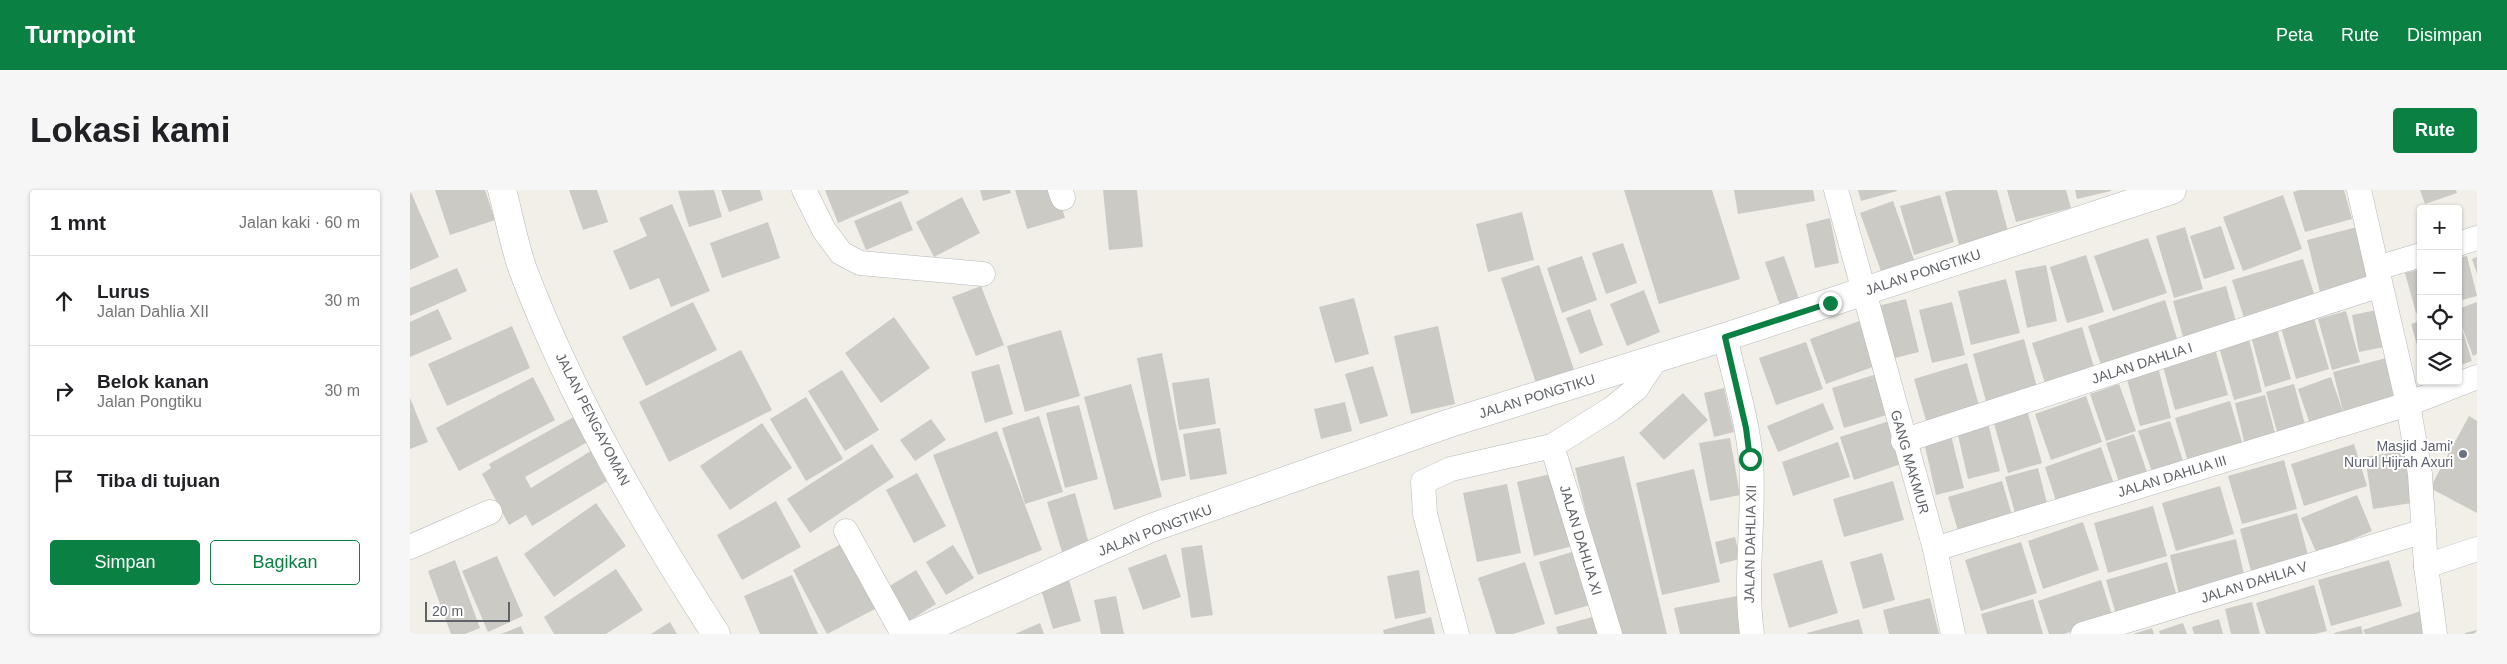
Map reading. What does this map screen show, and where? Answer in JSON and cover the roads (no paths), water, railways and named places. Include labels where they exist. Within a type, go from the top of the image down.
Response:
[{"type":"street","name":"JALAN PENGAYOMAN","points":[[502,190],[523,269],[566,370],[597,432],[667,558],[716,634]]},
{"type":"street","points":[[804,190],[824,230],[841,253],[860,263],[983,274]]},
{"type":"street","name":"GANG MAKMUR","points":[[1836,190],[1935,549],[1952,634]]},
{"type":"street","name":"JALAN PONGTIKU","points":[[914,634],[1151,528],[1450,423],[1725,337],[2172,190]]},
{"type":"street","points":[[2359,190],[2408,404],[2420,474],[2426,566],[2435,634]]},
{"type":"street","points":[[2462,243],[2477,238]]},
{"type":"street","name":"JALAN DAHLIA I","points":[[1904,441],[2378,276],[2417,257]]},
{"type":"street","name":"JALAN DAHLIA XII","points":[[1725,337],[1746,428],[1750,459],[1752,507],[1748,603],[1752,634]]},
{"type":"street","points":[[1457,634],[1424,514],[1424,482],[1451,468],[1552,446],[1611,410],[1636,389],[1656,359]]},
{"type":"street","name":"JALAN DAHLIA III","points":[[1935,549],[2408,404],[2477,377]]},
{"type":"street","name":"JALAN DAHLIA XI","points":[[1552,446],[1610,634]]},
{"type":"street","points":[[410,547],[490,512]]},
{"type":"street","points":[[846,530],[903,634]]},
{"type":"street","name":"JALAN DAHLIA V","points":[[2083,634],[2424,531]]},
{"type":"street","points":[[2426,566],[2477,549]]},
{"type":"place","name":"Masjid Jami' Nurul Hijrah Axuri","points":[[2463,454]]}]
